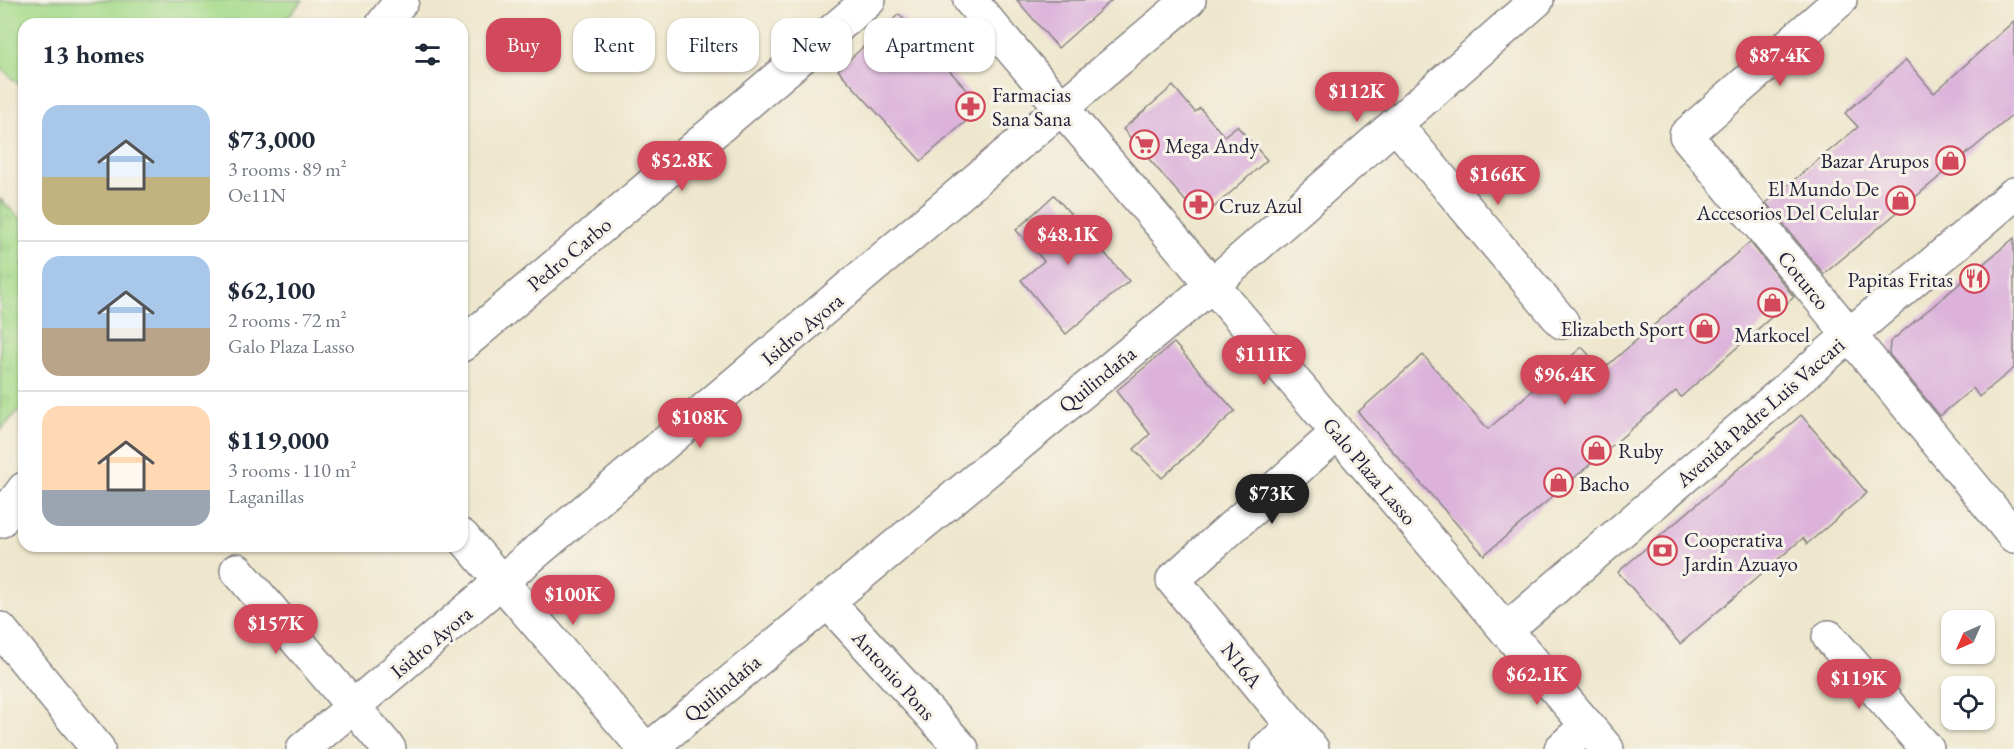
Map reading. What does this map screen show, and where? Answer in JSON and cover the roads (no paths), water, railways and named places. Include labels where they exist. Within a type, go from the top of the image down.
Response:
[{"type":"street","points":[[388,18],[402,0]]},
{"type":"street","name":"Pedro Carbo","points":[[468,340],[869,0]]},
{"type":"street","name":"Galo Plaza Lasso","points":[[970,0],[1597,737]]},
{"type":"street","name":"Isidro Ayora","points":[[303,749],[1062,110],[1189,0]]},
{"type":"street","name":"Quilindaña","points":[[647,749],[1212,285],[1538,0]]},
{"type":"street","name":"Coturco","points":[[1840,0],[1686,135],[2014,536]]},
{"type":"street","points":[[1395,124],[1562,322]]},
{"type":"street","name":"Avenida Padre Luis Vaccari","points":[[1506,630],[2014,194]]},
{"type":"street","name":"N16A","points":[[1302,738],[1173,580],[1337,433]]},
{"type":"street","points":[[0,520],[18,497]]},
{"type":"street","points":[[468,543],[647,749]]},
{"type":"street","points":[[237,570],[389,749]]},
{"type":"street","name":"Antonio Pons","points":[[827,601],[962,749]]},
{"type":"street","points":[[0,629],[98,749]]},
{"type":"street","points":[[1829,637],[1927,749]]},
{"type":"street","points":[[1561,749],[1597,737]]},
{"type":"street","points":[[1267,749],[1302,738]]},
{"type":"place","name":"Farmacias Sana Sana","points":[[971,106]]},
{"type":"place","name":"Mega Andy","points":[[1144,145]]},
{"type":"place","name":"Bazar Arupos","points":[[1950,160]]},
{"type":"place","name":"El Mundo De Accesorios Del Celular","points":[[1900,200]]},
{"type":"place","name":"Cruz Azul","points":[[1198,205]]},
{"type":"place","name":"Papitas Fritas","points":[[1974,279]]},
{"type":"place","name":"Markocel","points":[[1772,303]]},
{"type":"place","name":"Elizabeth Sport","points":[[1705,328]]},
{"type":"place","name":"Ruby","points":[[1597,450]]},
{"type":"place","name":"Bacho","points":[[1558,483]]},
{"type":"place","name":"Cooperativa Jardin Azuayo","points":[[1663,551]]}]
